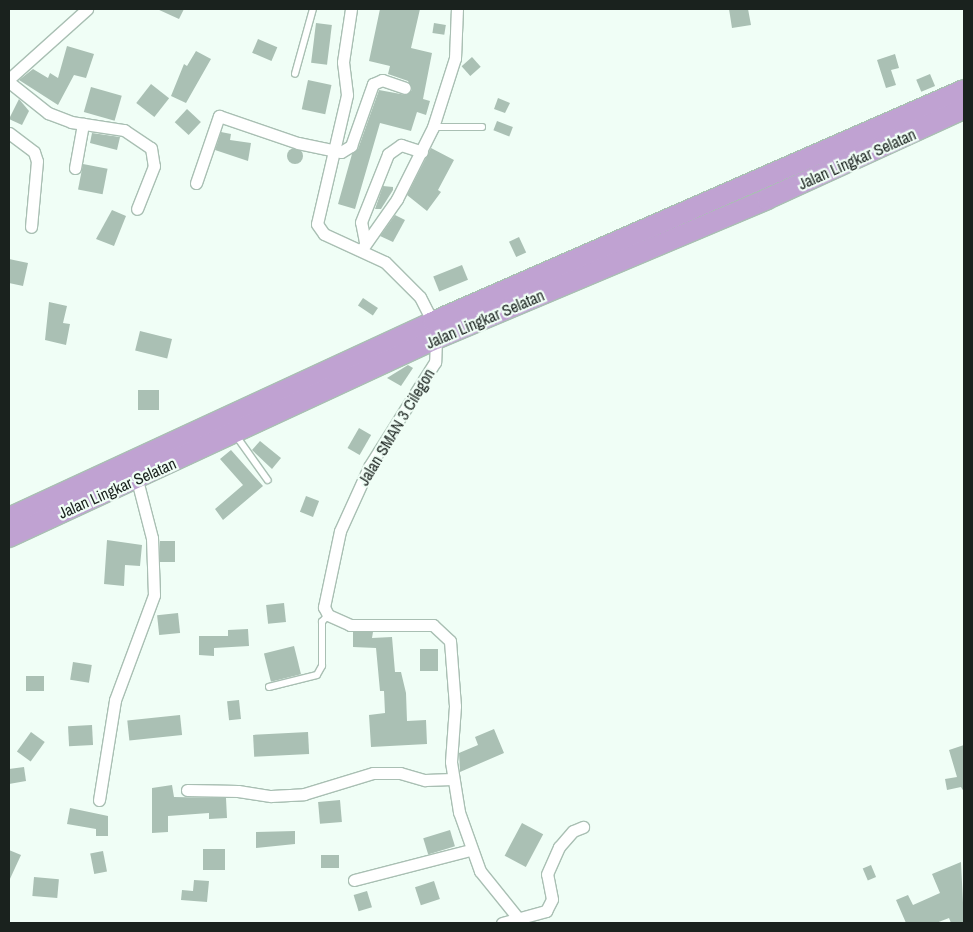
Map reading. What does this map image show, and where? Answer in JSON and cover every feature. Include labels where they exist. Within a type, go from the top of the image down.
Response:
[{"type":"highway","name":"Jalan Lingkar Selatan","points":[[9,518],[434,330],[964,90]]},
{"type":"highway","name":"Jalan Lingkar Selatan","points":[[9,537],[235,434],[434,330],[767,199],[964,109]]},
{"type":"street","points":[[87,9],[9,80],[48,113],[83,124],[124,130],[151,148],[154,166],[137,209]]},
{"type":"street","points":[[350,9],[343,62],[347,95],[341,132],[333,151],[317,224],[324,234],[364,246],[385,262],[409,284],[434,330]]},
{"type":"street","points":[[364,246],[397,199],[434,128],[455,58],[457,9]]},
{"type":"street","points":[[196,183],[217,118],[221,116],[282,138],[333,151],[351,146],[373,84],[382,80],[405,88]]},
{"type":"street","points":[[75,168],[83,124]]},
{"type":"street","points":[[9,133],[34,152],[37,161],[31,227]]},
{"type":"street","points":[[364,246],[361,231],[363,215],[388,154],[401,145],[422,152]]},
{"type":"street","name":"Jalan SMAN 3 Cilegon","points":[[328,615],[324,598],[340,532],[369,467],[431,370],[434,330]]},
{"type":"street","points":[[99,800],[115,700],[155,587],[152,538],[137,480]]},
{"type":"street","points":[[328,615],[350,625],[424,623],[444,634],[453,650],[452,778],[470,850],[480,871],[520,921]]},
{"type":"street","points":[[187,790],[238,791],[270,796],[304,794],[372,773],[400,773],[425,780],[452,778]]},
{"type":"street","points":[[502,923],[520,921],[546,911],[551,904],[546,874],[559,847],[573,831],[583,827]]},
{"type":"street","points":[[354,880],[470,850]]},
{"type":"lane","points":[[295,74],[312,9]]},
{"type":"lane","points":[[434,128],[482,127]]},
{"type":"lane","points":[[235,434],[268,480]]},
{"type":"lane","points":[[268,687],[318,675],[322,666],[322,622],[328,615]]},
{"type":"building","points":[[157,9],[184,9],[179,19]]},
{"type":"building","points":[[380,9],[420,9],[411,48],[432,53],[423,99],[430,101],[426,115],[417,112],[411,131],[380,123],[355,209],[338,204],[352,154],[358,149],[379,90],[406,95],[412,90],[408,81],[388,74],[390,66],[369,61]]},
{"type":"building","points":[[729,9],[748,9],[751,25],[732,28]]},
{"type":"building","points":[[316,23],[332,25],[327,65],[311,63]]},
{"type":"building","points":[[434,23],[446,25],[444,35],[432,33]]},
{"type":"building","points":[[258,39],[277,47],[271,61],[252,53]]},
{"type":"building","points":[[67,46],[94,54],[86,78],[74,75],[58,105],[19,80],[33,69],[48,78],[50,73],[58,78]]},
{"type":"building","points":[[196,51],[211,59],[186,103],[171,96],[184,64],[187,66]]},
{"type":"building","points":[[895,54],[899,68],[891,70],[896,85],[886,88],[877,60]]},
{"type":"building","points":[[472,57],[481,67],[470,76],[462,66]]},
{"type":"building","points":[[930,74],[935,86],[921,92],[916,80]]},
{"type":"building","points":[[308,80],[331,85],[325,114],[302,109]]},
{"type":"building","points":[[151,84],[169,98],[154,117],[136,103]]},
{"type":"building","points":[[91,87],[122,96],[115,121],[84,112]]},
{"type":"building","points":[[498,98],[510,103],[505,113],[494,109]]},
{"type":"building","points":[[19,99],[29,111],[22,125],[9,119]]},
{"type":"building","points":[[187,109],[201,122],[189,135],[175,122]]},
{"type":"building","points":[[497,121],[513,127],[509,136],[493,130]]},
{"type":"building","points":[[221,132],[231,134],[230,140],[251,143],[248,161],[215,150]]},
{"type":"building","points":[[92,133],[120,137],[117,150],[90,143]]},
{"type":"building","points":[[292,148],[298,148],[303,153],[301,162],[292,164],[287,159],[287,153]]},
{"type":"building","points":[[431,148],[454,160],[438,190],[441,192],[427,211],[407,195]]},
{"type":"building","points":[[83,164],[108,169],[103,194],[78,190]]},
{"type":"building","points":[[383,186],[393,187],[393,190],[381,209],[375,209]]},
{"type":"building","points":[[112,210],[126,216],[114,246],[96,239]]},
{"type":"building","points":[[395,215],[405,220],[393,242],[380,236]]},
{"type":"building","points":[[519,237],[526,252],[516,257],[509,242]]},
{"type":"building","points":[[9,259],[28,263],[23,286],[9,283]]},
{"type":"building","points":[[462,265],[468,280],[439,291],[433,277]]},
{"type":"building","points":[[363,298],[378,308],[373,316],[358,305]]},
{"type":"building","points":[[49,302],[67,306],[63,323],[70,324],[66,345],[45,340]]},
{"type":"building","points":[[140,331],[172,339],[167,358],[135,350]]},
{"type":"building","points":[[408,365],[413,368],[401,386],[387,378]]},
{"type":"building","points":[[138,390],[159,390],[159,410],[138,410]]},
{"type":"building","points":[[359,428],[371,435],[360,455],[348,448]]},
{"type":"building","points":[[260,441],[281,458],[272,469],[252,450]]},
{"type":"building","points":[[231,450],[263,486],[223,520],[215,509],[243,485],[220,459]]},
{"type":"building","points":[[306,496],[319,501],[313,517],[300,512]]},
{"type":"building","points":[[107,540],[142,545],[140,566],[125,565],[124,586],[104,584]]},
{"type":"building","points":[[160,541],[175,541],[175,562],[160,562]]},
{"type":"building","points":[[284,603],[286,622],[268,624],[266,605]]},
{"type":"building","points":[[178,613],[180,633],[159,635],[157,615]]},
{"type":"building","points":[[248,629],[249,646],[214,648],[214,656],[199,655],[199,636],[228,636],[228,630]]},
{"type":"building","points":[[353,632],[373,632],[372,638],[392,637],[395,672],[401,672],[406,693],[407,721],[426,720],[427,744],[371,747],[369,715],[385,713],[384,691],[380,691],[376,648],[353,647]]},
{"type":"building","points":[[294,646],[301,674],[271,682],[264,653]]},
{"type":"building","points":[[420,649],[438,649],[438,671],[420,671]]},
{"type":"building","points":[[73,662],[92,665],[89,683],[70,680]]},
{"type":"building","points":[[26,676],[44,676],[44,691],[26,691]]},
{"type":"building","points":[[239,700],[241,719],[229,720],[227,701]]},
{"type":"building","points":[[180,715],[182,735],[129,740],[127,721]]},
{"type":"building","points":[[92,725],[93,745],[69,746],[68,726]]},
{"type":"building","points":[[494,729],[504,753],[460,772],[459,753],[478,745],[475,737]]},
{"type":"building","points":[[31,732],[45,742],[31,761],[17,751]]},
{"type":"building","points":[[308,732],[309,754],[254,757],[253,735]]},
{"type":"building","points":[[964,745],[964,792],[961,787],[947,790],[945,779],[957,777],[949,750]]},
{"type":"building","points":[[24,767],[26,781],[9,784],[9,769]]},
{"type":"building","points":[[172,785],[174,797],[226,798],[227,818],[209,819],[209,813],[168,816],[168,832],[152,833],[152,788]]},
{"type":"building","points":[[340,800],[342,822],[320,824],[318,802]]},
{"type":"building","points":[[70,808],[108,816],[108,836],[96,836],[96,829],[67,824]]},
{"type":"building","points":[[522,823],[543,834],[526,867],[505,856]]},
{"type":"building","points":[[450,830],[455,846],[428,854],[423,838]]},
{"type":"building","points":[[295,831],[295,844],[256,848],[256,832]]},
{"type":"building","points":[[203,849],[225,849],[225,870],[203,870]]},
{"type":"building","points":[[9,850],[21,855],[9,881]]},
{"type":"building","points":[[103,851],[107,872],[94,874],[90,853]]},
{"type":"building","points":[[321,855],[339,855],[339,868],[321,868]]},
{"type":"building","points":[[961,862],[964,923],[951,923],[949,918],[936,923],[906,923],[896,900],[908,895],[913,905],[940,893],[932,874]]},
{"type":"building","points":[[871,865],[876,877],[868,880],[863,869]]},
{"type":"building","points":[[34,877],[59,879],[57,898],[32,896]]},
{"type":"building","points":[[194,880],[209,881],[207,902],[181,900],[182,890],[193,891]]},
{"type":"building","points":[[434,881],[440,899],[421,905],[415,887]]},
{"type":"building","points":[[367,891],[372,907],[359,911],[354,895]]}]
